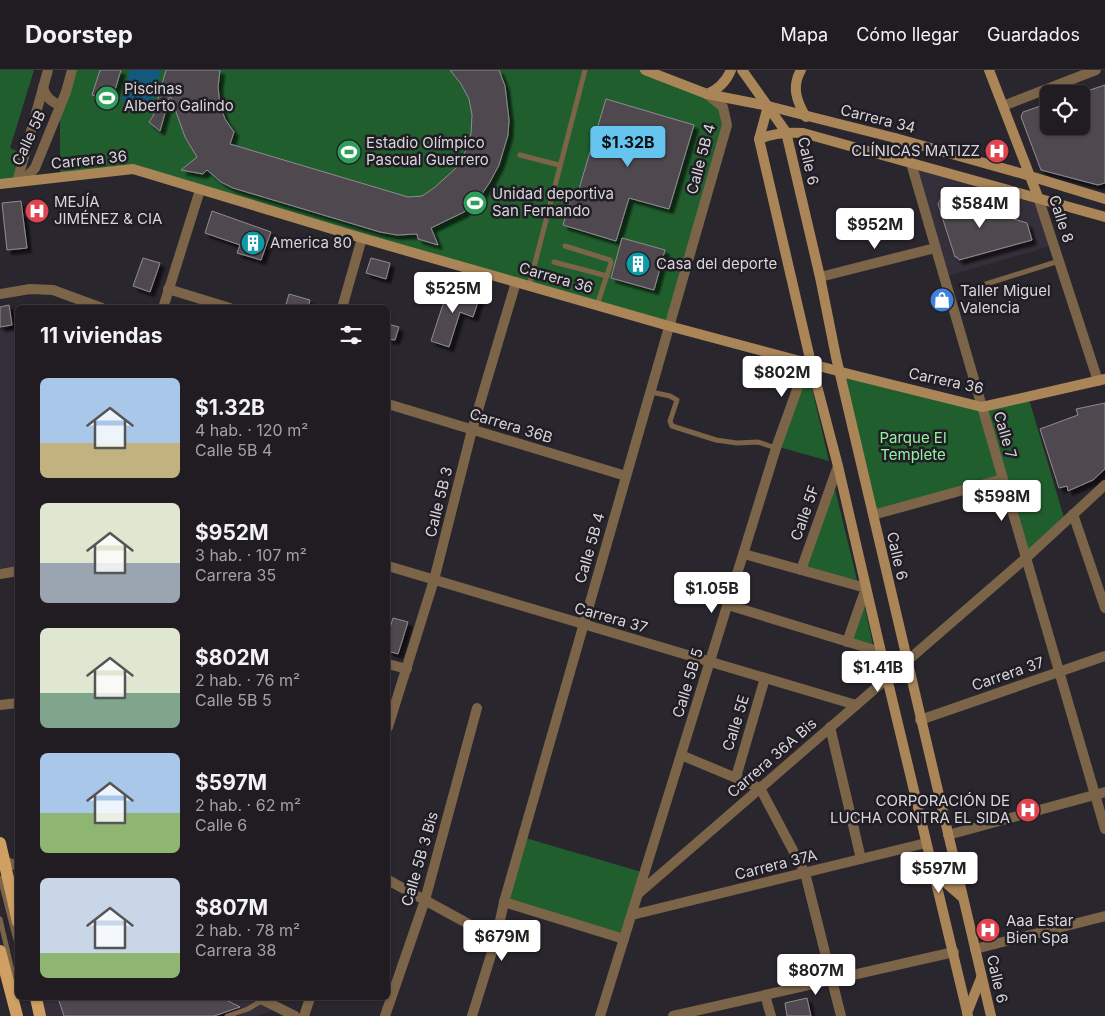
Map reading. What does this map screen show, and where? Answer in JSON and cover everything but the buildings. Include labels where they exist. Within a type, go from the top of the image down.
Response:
[{"type":"main road","name":"Carrera 34","points":[[645,70],[707,94],[768,106],[895,138],[1030,175],[1105,199]]},
{"type":"main road","points":[[707,94],[715,91],[722,85],[730,70]]},
{"type":"main road","name":"Calle 6","points":[[742,70],[786,132],[906,661],[991,1016]]},
{"type":"main road","name":"Calle 8","points":[[989,70],[1038,197]]},
{"type":"main road","points":[[799,71],[795,94],[798,104],[806,117]]},
{"type":"main road","points":[[768,106],[759,139],[926,843],[954,952],[967,1014]]},
{"type":"main road","points":[[759,139],[772,134],[786,132],[803,133],[1105,217]]},
{"type":"main road","name":"Carrera 36","points":[[0,184],[133,169],[362,238],[669,326],[982,407],[1101,380]]},
{"type":"main road","points":[[0,843],[15,910]]},
{"type":"main road","points":[[933,872],[962,898]]},
{"type":"main road","points":[[0,951],[16,1016]]},
{"type":"main road","points":[[967,1014],[982,978]]},
{"type":"main road","points":[[36,1000],[40,1016]]},
{"type":"street","name":"Calle 5B","points":[[20,182],[48,70]]},
{"type":"street","name":"Calle 5B","points":[[20,182],[35,168],[66,92],[72,70]]},
{"type":"street","points":[[1068,85],[1096,70]]},
{"type":"street","name":"Calle 5B","points":[[43,87],[50,101],[60,105]]},
{"type":"street","name":"Calle 5B 4","points":[[472,1016],[496,939],[504,902],[727,125],[723,107],[707,94]]},
{"type":"street","points":[[1003,106],[1040,95]]},
{"type":"street","name":"Calle 7","points":[[895,138],[904,150],[910,163],[1059,672],[1100,794],[1105,829]]},
{"type":"street","points":[[163,305],[200,190]]},
{"type":"street","name":"Calle 8","points":[[1038,197],[1101,380]]},
{"type":"street","points":[[343,305],[362,238]]},
{"type":"street","points":[[820,277],[935,248]]},
{"type":"street","name":"Calle 5B 3","points":[[390,722],[434,580],[472,430],[516,282]]},
{"type":"street","points":[[0,294],[30,289],[53,290],[94,305]]},
{"type":"street","points":[[168,289],[220,305]]},
{"type":"street","name":"Calle 5B 5","points":[[600,1016],[776,448],[803,373],[811,363]]},
{"type":"street","name":"Carrera 36B","points":[[390,405],[626,476]]},
{"type":"street","name":"Calle 5F","points":[[801,570],[838,466]]},
{"type":"street","points":[[873,515],[1003,479]]},
{"type":"street","name":"Carrera 36A Bis","points":[[638,894],[1026,558],[1105,485]]},
{"type":"street","points":[[1073,514],[1105,608]]},
{"type":"street","points":[[744,554],[866,588],[847,642]]},
{"type":"street","name":"Carrera 37","points":[[390,567],[856,705]]},
{"type":"street","points":[[0,574],[15,572]]},
{"type":"street","points":[[728,605],[881,652]]},
{"type":"street","name":"Carrera 37","points":[[920,720],[1105,656]]},
{"type":"street","points":[[390,665],[407,669]]},
{"type":"street","name":"Calle 5E","points":[[736,777],[765,678]]},
{"type":"street","points":[[0,705],[15,703]]},
{"type":"street","name":"Calle 5B 3 Bis","points":[[385,1016],[425,900],[477,708]]},
{"type":"street","points":[[830,728],[862,859]]},
{"type":"street","points":[[682,754],[760,788],[805,874],[841,1016]]},
{"type":"street","points":[[948,835],[1100,794]]},
{"type":"street","name":"Carrera 37A","points":[[632,915],[926,843]]},
{"type":"street","points":[[3,862],[15,865]]},
{"type":"street","points":[[390,881],[496,939]]},
{"type":"street","points":[[504,902],[624,939]]},
{"type":"street","points":[[975,949],[1105,916]]},
{"type":"street","points":[[673,1016],[954,952]]},
{"type":"street","points":[[765,995],[770,1016]]},
{"type":"street","points":[[263,1000],[295,1016]]},
{"type":"street","points":[[304,1016],[309,1000]]},
{"type":"lane","points":[[529,286],[585,70]]},
{"type":"lane","points":[[520,155],[559,165]]},
{"type":"lane","points":[[565,246],[608,259],[611,263],[597,305]]},
{"type":"lane","points":[[986,284],[1060,260]]},
{"type":"lane","points":[[554,262],[607,276]]},
{"type":"lane","points":[[650,392],[670,396],[676,400],[670,421],[672,426],[716,440],[736,443],[758,442],[776,448]]},
{"type":"lane","points":[[0,878],[15,936]]},
{"type":"lane","points":[[0,919],[15,983]]},
{"type":"lane","points":[[19,1000],[23,1016]]},
{"type":"lane","points":[[30,1000],[34,1016]]},
{"type":"lane","points":[[227,1016],[248,1009],[260,1000]]},
{"type":"shaded area","points":[[911,163],[1038,197],[1054,245],[944,277]]},
{"type":"shaded area","points":[[15,328],[15,566],[0,568],[0,330]]},
{"type":"shaded area","points":[[36,1000],[263,1000],[281,1008],[257,1016],[40,1016]]},
{"type":"green space","points":[[0,70],[34,70],[10,148],[24,155],[17,182],[0,184]]},
{"type":"green space","name":"Unidad deportiva San Fernando","points":[[72,70],[645,70],[717,101],[727,125],[669,326],[133,169],[60,178],[60,105]]},
{"type":"green space","name":"Parque El Templete","points":[[839,371],[982,407],[1028,396],[1065,521],[1026,558],[1003,479],[873,515]]},
{"type":"green space","points":[[804,380],[810,380],[829,461],[779,447]]},
{"type":"green space","points":[[835,489],[857,580],[803,569]]},
{"type":"green space","points":[[864,603],[874,650],[848,641]]},
{"type":"green space","points":[[522,837],[645,873],[624,939],[504,902]]},
{"type":"water","points":[[130,70],[161,70],[150,111],[121,102]]},
{"type":"place","name":"Piscinas Alberto Galindo","points":[[107,98]]},
{"type":"place","name":"CLÍNICAS MATIZZ","points":[[997,151]]},
{"type":"place","name":"Estadio Olímpico Pascual Guerrero","points":[[349,152]]},
{"type":"place","name":"Unidad deportiva San Fernando","points":[[475,203]]},
{"type":"place","name":"MEJÍA JIMÉNEZ & CIA","points":[[37,211]]},
{"type":"place","name":"America 80","points":[[253,243]]},
{"type":"place","name":"Casa del deporte","points":[[638,264]]},
{"type":"place","name":"Taller Miguel Valencia","points":[[942,300]]},
{"type":"place","name":"CORPORACIÓN DE LUCHA CONTRA EL SIDA","points":[[1028,810]]},
{"type":"place","name":"Aaa Estar Bien Spa","points":[[988,930]]}]
